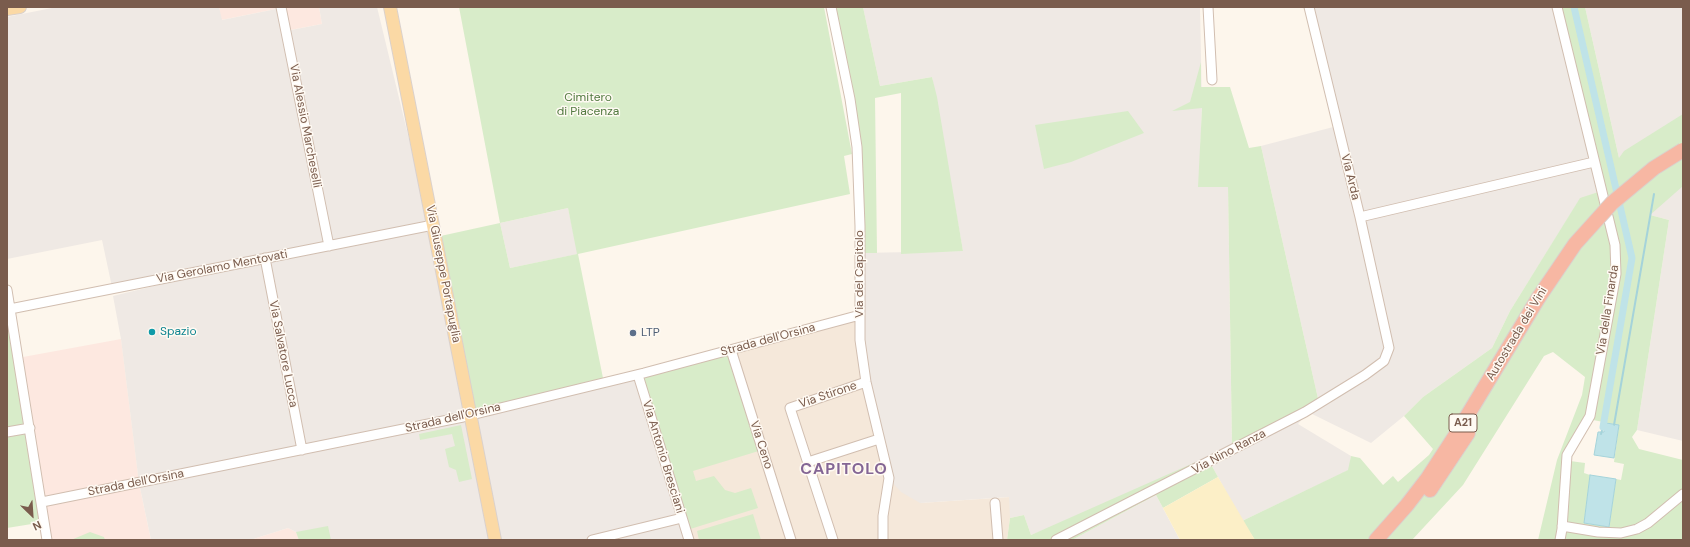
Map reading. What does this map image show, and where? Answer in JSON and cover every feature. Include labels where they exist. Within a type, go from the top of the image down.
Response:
[{"type":"highway","name":"Autostrada dei Vini","points":[[1389,540],[1413,513],[1453,459],[1575,244],[1612,203],[1654,168],[1683,150]]},
{"type":"highway","name":"Autostrada dei Vini","points":[[1376,540],[1407,505],[1427,479],[1541,302],[1601,226],[1655,179],[1683,161]]},
{"type":"main road","points":[[7,9],[20,7]]},
{"type":"main road","name":"Via Giuseppe Portapuglia","points":[[382,7],[429,225],[467,416],[488,540]]},
{"type":"main road","name":"Via Giuseppe Portapuglia","points":[[390,7],[429,225]]},
{"type":"main road","name":"Via Giuseppe Portapuglia","points":[[467,416],[496,540]]},
{"type":"street","name":"Via Alessio Marcheselli","points":[[281,7],[328,246]]},
{"type":"street","name":"Via del Capitolo","points":[[831,7],[850,99],[856,147],[860,226],[860,340],[866,382],[888,478],[883,516],[883,540]]},
{"type":"street","points":[[1208,7],[1212,80]]},
{"type":"street","name":"Via Arda","points":[[1309,7],[1360,217],[1389,348]]},
{"type":"street","name":"Via della Finarda","points":[[1557,7],[1615,245],[1616,274],[1590,416],[1567,455],[1560,540]]},
{"type":"street","points":[[1360,217],[1594,162]]},
{"type":"street","name":"Via Gerolamo Mentovati","points":[[10,309],[429,225]]},
{"type":"street","name":"Via Salvatore Lucca","points":[[265,258],[302,450]]},
{"type":"street","points":[[7,290],[47,540]]},
{"type":"street","name":"Strada dell'Orsina","points":[[42,502],[467,416],[638,375],[860,315]]},
{"type":"street","name":"Via Nino Ranza","points":[[1056,540],[1305,412],[1366,375],[1384,361],[1389,348]]},
{"type":"street","name":"Via Ceno","points":[[731,350],[792,540]]},
{"type":"street","name":"Via Antonio Bresciani","points":[[638,375],[689,540]]},
{"type":"street","name":"Via Stirone","points":[[808,462],[790,408],[866,382]]},
{"type":"street","points":[[7,432],[30,428]]},
{"type":"street","points":[[833,540],[808,462],[879,439]]},
{"type":"street","points":[[1562,526],[1621,533],[1637,529],[1657,516],[1683,494]]},
{"type":"street","points":[[995,503],[998,540]]},
{"type":"street","points":[[592,540],[682,518]]},
{"type":"shaded area","points":[[57,7],[219,7],[222,20],[281,8],[286,31],[322,24],[319,7],[377,7],[430,226],[466,416],[638,374],[690,540],[299,540],[296,532],[288,528],[250,540],[151,540],[139,483],[121,339],[113,296],[265,259],[112,287],[102,240],[7,259],[7,17]]},
{"type":"shaded area","points":[[219,7],[319,7],[322,24],[285,31],[281,8],[221,20]]},
{"type":"shaded area","points":[[863,7],[1200,7],[1202,107],[1199,187],[1228,187],[1232,446],[1319,403],[1261,146],[1337,126],[1308,7],[1554,7],[1598,192],[1580,199],[1510,311],[1492,348],[1423,397],[1404,416],[1371,443],[1308,412],[1298,424],[1351,456],[1349,470],[1242,521],[1207,457],[1103,506],[1031,535],[1024,515],[1010,518],[1009,497],[920,503],[901,492],[888,478],[866,381],[860,253],[963,251],[932,77],[880,86]]},
{"type":"shaded area","points":[[1585,7],[1683,7],[1683,441],[1637,430],[1669,220],[1642,213],[1624,180]]},
{"type":"shaded area","points":[[568,208],[578,254],[510,268],[500,223]]},
{"type":"shaded area","points":[[860,315],[920,503],[1010,497],[1010,518],[1007,540],[690,540],[638,374]]},
{"type":"shaded area","points":[[121,339],[139,483],[151,540],[47,540],[23,357]]},
{"type":"shaded area","points":[[1156,495],[1180,540],[1072,540]]},
{"type":"shaded area","points":[[288,528],[296,532],[299,540],[250,540]]},
{"type":"green space","name":"Cimitero di Piacenza","points":[[459,7],[824,7],[852,154],[844,156],[850,194],[578,254],[604,383],[471,415],[436,237],[500,223]],"holes":[[[568,208],[577,254],[510,268],[500,223]]]},
{"type":"green space","points":[[835,7],[863,7],[880,86],[932,77],[937,97],[963,251],[901,254],[901,93],[875,98],[877,253],[860,253],[852,101]]},
{"type":"green space","points":[[1554,7],[1585,7],[1619,158],[1624,151],[1683,114],[1683,186],[1650,215],[1669,220],[1637,430],[1632,437],[1639,449],[1683,460],[1683,540],[1538,540],[1557,460],[1582,395],[1585,377],[1553,352],[1544,356],[1463,485],[1412,540],[1255,540],[1242,521],[1348,470],[1351,456],[1360,458],[1383,485],[1393,476],[1398,482],[1429,455],[1433,449],[1404,416],[1423,397],[1492,348],[1510,311],[1580,198],[1598,192]],"holes":[[[1593,420],[1619,425],[1614,462],[1624,464],[1621,480],[1616,479],[1609,527],[1584,523],[1590,475],[1584,473],[1585,463],[1570,461],[1570,455]]]},
{"type":"green space","points":[[1201,62],[1201,87],[1230,87],[1249,148],[1261,146],[1319,403],[1232,446],[1228,187],[1198,187],[1202,108],[1172,111],[1190,102]]},
{"type":"green space","points":[[1128,111],[1144,133],[1071,162],[1044,169],[1035,125]]},
{"type":"green space","points":[[7,293],[44,522],[7,528]]},
{"type":"green space","points":[[731,350],[762,450],[693,471],[696,481],[714,476],[725,490],[735,493],[751,488],[758,508],[687,530],[638,375]]},
{"type":"green space","points":[[461,425],[472,479],[459,482],[456,470],[449,467],[445,449],[455,446],[452,434],[420,440],[419,434]]},
{"type":"green space","points":[[1207,457],[1218,477],[1163,508],[1156,495],[1072,540],[1007,540],[1010,518],[1024,515],[1031,535]]},
{"type":"green space","points":[[753,514],[761,540],[699,540],[697,531]]},
{"type":"green space","points":[[328,526],[331,540],[299,540],[296,532]]},
{"type":"green space","points":[[90,532],[104,537],[105,540],[71,540]]},
{"type":"sand","points":[[1218,477],[1255,540],[1180,540],[1163,508]]},
{"type":"water","points":[[1606,423],[1619,425],[1614,458],[1594,455],[1598,432],[1604,432]]},
{"type":"water","points":[[1590,475],[1616,479],[1609,527],[1584,523]]},
{"type":"waterway","points":[[1574,7],[1632,258],[1603,427],[1613,429]]},
{"type":"waterway","points":[[1614,425],[1654,194]]},
{"type":"waterway","points":[[1601,434],[1603,427]]},
{"type":"place","name":"Spazio","points":[[152,332]]},
{"type":"place","name":"LTP","points":[[633,333]]},
{"type":"district","name":"CAPITOLO","points":[[844,470]]}]
